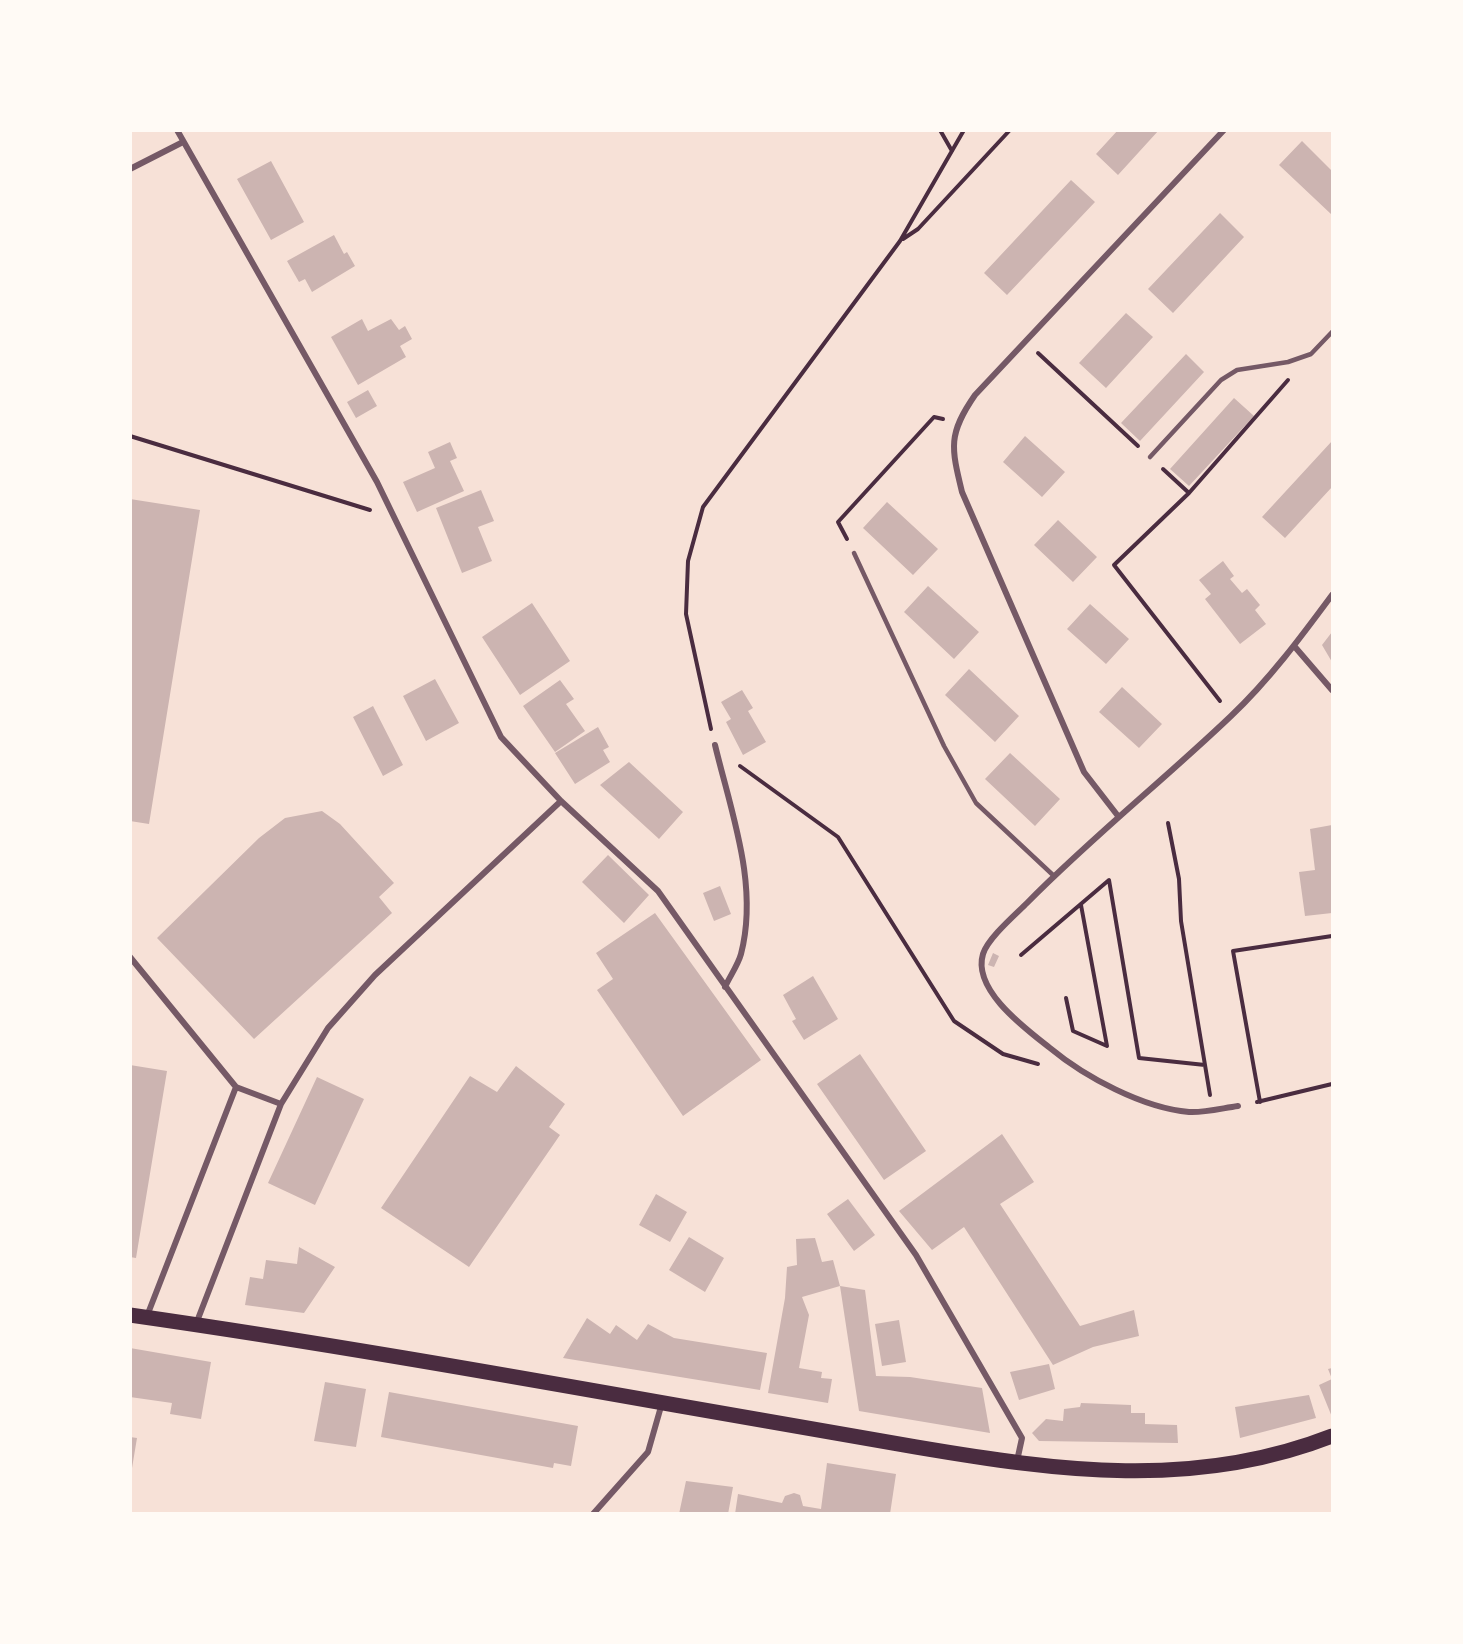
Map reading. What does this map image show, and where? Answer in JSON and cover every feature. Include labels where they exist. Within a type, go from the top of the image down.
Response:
[{"type":"main road","points":[[138,1316],[662,1402],[1017,1464],[1094,1471],[1142,1472],[1212,1467],[1249,1461],[1332,1436]]},
{"type":"street","points":[[177,130],[391,512],[501,737],[561,801],[658,891],[916,1254],[1022,1438],[1017,1464]]},
{"type":"street","points":[[1118,816],[1084,772],[962,492],[953,457],[957,421],[975,395],[1224,130]]},
{"type":"street","points":[[130,169],[183,142]]},
{"type":"street","points":[[1238,1106],[1189,1112],[1131,1097],[1072,1066],[1012,1015],[991,993],[982,973],[983,954],[1054,876],[1232,715],[1294,647],[1332,595]]},
{"type":"street","points":[[1294,647],[1332,690]]},
{"type":"street","points":[[715,745],[744,869],[748,914],[741,955],[725,987]]},
{"type":"street","points":[[196,1324],[280,1104],[328,1028],[375,975],[561,801]]},
{"type":"street","points":[[130,957],[236,1087],[280,1104]]},
{"type":"street","points":[[138,1316],[236,1087]]},
{"type":"street","points":[[593,1514],[648,1452],[662,1402]]},
{"type":"lane","points":[[1150,457],[1221,380],[1237,370],[1288,362],[1311,354],[1332,332]]},
{"type":"lane","points":[[854,553],[944,746],[976,803],[1054,876]]},
{"type":"path","points":[[940,130],[952,152]]},
{"type":"path","points":[[964,130],[900,241],[737,459],[704,507],[688,561],[686,614],[715,745],[762,785],[838,837],[954,1021],[1003,1054],[1035,1063],[1072,1066]]},
{"type":"path","points":[[900,241],[918,229],[1010,130]]},
{"type":"path","points":[[1026,342],[1082,394]]},
{"type":"path","points":[[1232,715],[1114,565],[1189,493],[1311,354]]},
{"type":"path","points":[[854,553],[838,522],[934,417],[957,421]]},
{"type":"path","points":[[130,436],[365,509],[391,512]]},
{"type":"path","points":[[1168,823],[1179,879],[1181,921],[1213,1109]]},
{"type":"path","points":[[1021,955],[1109,880],[1139,1058],[1205,1065]]},
{"type":"path","points":[[1066,998],[1073,1031],[1107,1046],[1081,904]]},
{"type":"path","points":[[1260,1102],[1233,951],[1332,936]]},
{"type":"path","points":[[1238,1106],[1332,1084]]},
{"type":"building","points":[[1118,130],[1159,130],[1118,175],[1096,154]]},
{"type":"building","points":[[1302,141],[1332,171],[1332,215],[1279,165]]},
{"type":"building","points":[[271,161],[304,222],[271,240],[237,179]]},
{"type":"building","points":[[1071,180],[1095,202],[1007,295],[984,273]]},
{"type":"building","points":[[1220,213],[1244,237],[1173,313],[1148,289]]},
{"type":"building","points":[[334,235],[344,254],[347,252],[355,266],[312,292],[305,279],[299,282],[287,261]]},
{"type":"building","points":[[1126,313],[1153,337],[1106,388],[1079,363]]},
{"type":"building","points":[[362,319],[368,331],[391,319],[399,330],[405,326],[412,339],[400,346],[406,357],[358,385],[331,337]]},
{"type":"building","points":[[1186,354],[1204,372],[1140,441],[1121,423]]},
{"type":"building","points":[[368,390],[377,406],[356,418],[347,402]]},
{"type":"building","points":[[1234,398],[1254,416],[1189,486],[1170,469]]},
{"type":"building","points":[[1025,436],[1065,472],[1042,497],[1003,462]]},
{"type":"building","points":[[1332,441],[1332,487],[1285,538],[1262,517]]},
{"type":"building","points":[[450,442],[457,458],[450,461],[464,491],[417,512],[403,482],[435,468],[428,452]]},
{"type":"building","points":[[481,490],[494,521],[478,527],[492,561],[462,573],[436,508]]},
{"type":"building","points":[[130,499],[200,510],[149,824],[130,821]]},
{"type":"building","points":[[887,502],[938,549],[913,575],[863,528]]},
{"type":"building","points":[[1058,520],[1097,557],[1073,582],[1034,545]]},
{"type":"building","points":[[1223,561],[1234,576],[1230,579],[1242,593],[1247,589],[1260,605],[1255,610],[1266,624],[1240,644],[1205,599],[1211,594],[1199,580]]},
{"type":"building","points":[[928,586],[979,632],[954,659],[904,612]]},
{"type":"building","points":[[532,603],[570,661],[520,695],[482,637]]},
{"type":"building","points":[[1090,604],[1129,639],[1106,664],[1067,629]]},
{"type":"building","points":[[1332,632],[1332,662],[1322,645]]},
{"type":"building","points":[[969,669],[1019,716],[995,742],[945,695]]},
{"type":"building","points":[[435,679],[459,723],[426,741],[403,696]]},
{"type":"building","points":[[560,680],[574,699],[566,704],[585,731],[555,752],[523,706]]},
{"type":"building","points":[[1122,687],[1162,724],[1139,748],[1099,712]]},
{"type":"building","points":[[742,690],[753,708],[748,711],[766,742],[743,755],[726,722],[731,719],[721,702]]},
{"type":"building","points":[[373,706],[403,765],[383,776],[353,717]]},
{"type":"building","points":[[598,727],[609,747],[603,750],[610,762],[575,784],[555,753]]},
{"type":"building","points":[[1010,753],[1060,799],[1035,826],[985,779]]},
{"type":"building","points":[[629,762],[683,812],[659,839],[600,785]]},
{"type":"building","points":[[322,811],[340,824],[394,883],[379,897],[392,913],[254,1039],[157,938],[259,838],[285,818]]},
{"type":"building","points":[[1332,825],[1332,913],[1305,916],[1299,872],[1315,870],[1310,829]]},
{"type":"building","points":[[608,855],[649,895],[624,923],[582,882]]},
{"type":"building","points":[[720,886],[731,914],[714,921],[703,893]]},
{"type":"building","points":[[655,913],[761,1060],[683,1116],[597,990],[613,979],[596,953]]},
{"type":"building","points":[[993,953],[999,956],[994,967],[988,965]]},
{"type":"building","points":[[813,976],[838,1019],[804,1040],[792,1021],[796,1019],[783,995]]},
{"type":"building","points":[[860,1054],[926,1151],[884,1180],[817,1084]]},
{"type":"building","points":[[130,1065],[167,1071],[136,1258],[130,1257]]},
{"type":"building","points":[[516,1066],[565,1104],[549,1127],[560,1135],[469,1267],[381,1208],[470,1076],[497,1092]]},
{"type":"building","points":[[317,1077],[364,1099],[315,1205],[268,1183]]},
{"type":"building","points":[[1002,1134],[1034,1182],[1000,1204],[1080,1326],[1134,1310],[1139,1336],[1093,1347],[1053,1365],[964,1227],[932,1250],[899,1211]]},
{"type":"building","points":[[656,1194],[687,1212],[670,1242],[639,1225]]},
{"type":"building","points":[[848,1199],[875,1235],[854,1251],[827,1214]]},
{"type":"building","points":[[689,1237],[724,1258],[705,1292],[669,1270]]},
{"type":"building","points":[[815,1238],[822,1262],[833,1260],[840,1286],[802,1297],[809,1315],[799,1368],[822,1372],[821,1378],[832,1379],[828,1403],[768,1393],[785,1298],[787,1267],[797,1265],[796,1239]]},
{"type":"building","points":[[299,1247],[335,1267],[304,1313],[245,1305],[250,1277],[263,1279],[266,1260],[297,1264]]},
{"type":"building","points":[[840,1286],[865,1290],[876,1376],[910,1377],[982,1388],[990,1433],[859,1411]]},
{"type":"building","points":[[587,1318],[610,1334],[616,1325],[637,1340],[648,1324],[674,1338],[767,1353],[760,1390],[563,1358]]},
{"type":"building","points":[[899,1320],[906,1362],[882,1366],[875,1324]]},
{"type":"building","points":[[130,1348],[211,1362],[201,1419],[170,1414],[172,1403],[130,1397]]},
{"type":"building","points":[[1049,1364],[1055,1389],[1019,1400],[1010,1372]]},
{"type":"building","points":[[1332,1379],[1332,1417],[1319,1385]]},
{"type":"building","points":[[325,1382],[366,1389],[356,1447],[314,1441]]},
{"type":"building","points":[[389,1392],[578,1426],[571,1466],[554,1463],[553,1468],[381,1437]]},
{"type":"building","points":[[1309,1395],[1316,1418],[1240,1438],[1235,1407]]},
{"type":"building","points":[[1081,1403],[1131,1405],[1131,1413],[1145,1413],[1145,1424],[1177,1425],[1178,1443],[1039,1441],[1032,1433],[1046,1419],[1063,1421],[1064,1409],[1080,1407]]},
{"type":"building","points":[[130,1437],[137,1438],[132,1468],[130,1468]]},
{"type":"building","points":[[827,1463],[896,1474],[890,1514],[735,1514],[738,1494],[782,1503],[785,1496],[794,1493],[800,1495],[803,1506],[821,1509]]},
{"type":"building","points":[[686,1481],[733,1487],[728,1514],[679,1514]]}]
